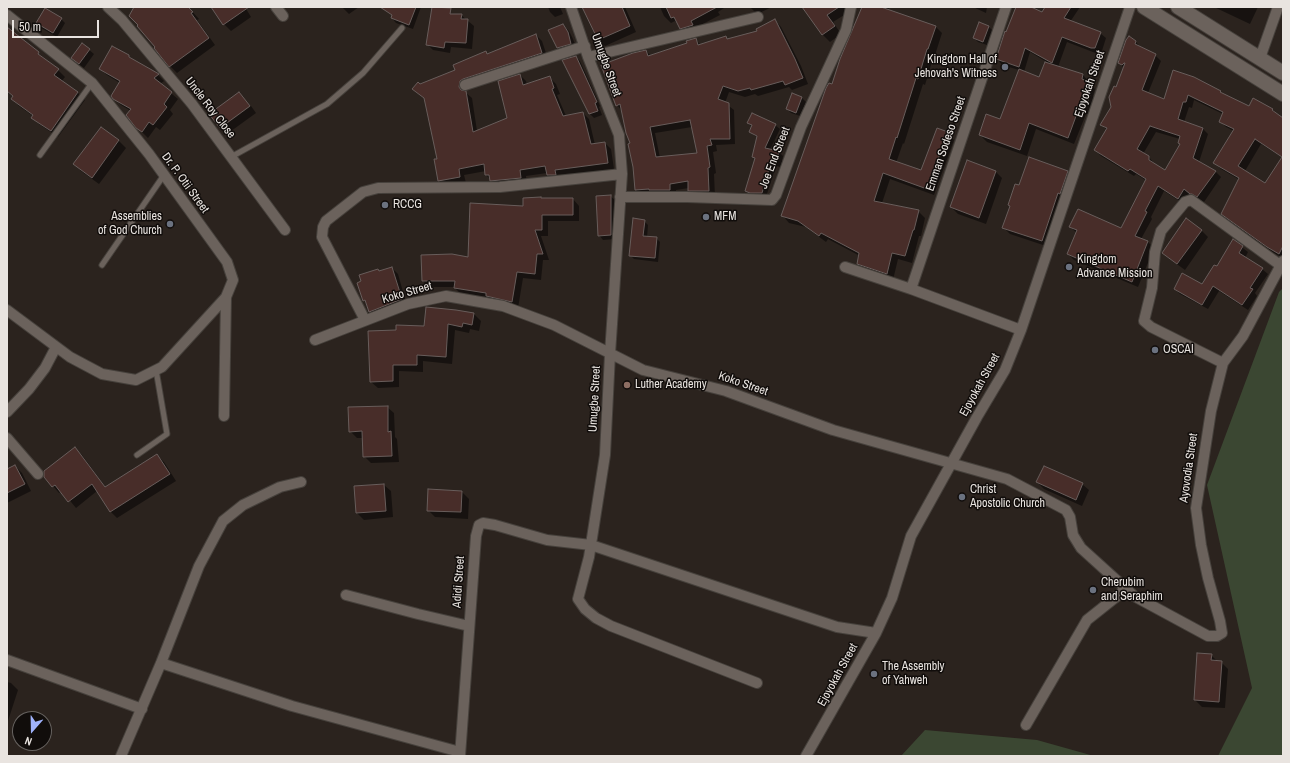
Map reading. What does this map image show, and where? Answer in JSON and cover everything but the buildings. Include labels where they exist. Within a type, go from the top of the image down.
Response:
[{"type":"main road","points":[[1144,7],[1283,94]]},
{"type":"main road","points":[[1178,7],[1283,73]]},
{"type":"street","name":"Uncle Roy Close","points":[[108,7],[122,20],[192,104],[285,230]]},
{"type":"street","points":[[276,7],[283,16]]},
{"type":"street","name":"Umugbe Street","points":[[571,7],[588,57],[620,136],[622,174],[605,455],[589,557],[578,599],[585,609],[596,618],[611,626],[757,683]]},
{"type":"street","name":"Joe End Street","points":[[620,197],[694,197],[772,200],[776,195],[801,127],[846,30],[851,7]]},
{"type":"street","name":"Emman Sodeso Street","points":[[911,289],[1006,7]]},
{"type":"street","name":"Ejoyokah Street","points":[[806,756],[876,633],[892,598],[911,536],[977,416],[1005,370],[1021,330],[1130,7]]},
{"type":"street","points":[[1260,58],[1278,7]]},
{"type":"street","name":"Dr. P. Otii Street","points":[[7,15],[92,83],[164,175],[227,262],[233,280],[226,297],[224,416]]},
{"type":"street","points":[[588,57],[758,17]]},
{"type":"street","points":[[465,85],[585,46]]},
{"type":"street","points":[[365,320],[322,237],[323,227],[326,221],[363,192],[378,188],[500,187],[622,174]]},
{"type":"street","points":[[1223,363],[1151,327],[1144,322],[1152,288],[1155,252],[1161,231],[1185,202],[1191,200],[1282,263]]},
{"type":"street","name":"Ayovodia Street","points":[[1126,589],[1134,596],[1208,636],[1217,636],[1222,633],[1201,545],[1196,508],[1211,411],[1223,363],[1243,336],[1282,263]]},
{"type":"street","points":[[846,267],[911,289],[1021,330]]},
{"type":"street","name":"Koko Street","points":[[315,340],[408,304],[446,296],[503,306],[554,325],[643,370],[726,391],[833,430],[1006,479],[1066,510],[1070,517],[1073,535],[1081,548],[1126,589]]},
{"type":"street","points":[[7,310],[70,357],[102,374],[136,380],[162,367],[226,297]]},
{"type":"street","points":[[7,412],[29,389],[45,368],[56,347]]},
{"type":"street","points":[[7,438],[38,474]]},
{"type":"street","points":[[121,756],[162,662],[199,566],[223,521],[243,505],[280,487],[301,482]]},
{"type":"street","name":"Adidi Street","points":[[460,754],[476,536],[479,525],[483,523],[495,525],[547,540],[591,545]]},
{"type":"street","points":[[591,545],[837,627],[876,633]]},
{"type":"street","points":[[1026,725],[1087,620],[1126,589]]},
{"type":"street","points":[[346,595],[469,626]]},
{"type":"street","points":[[7,660],[142,709]]},
{"type":"street","points":[[162,662],[292,706],[460,754]]},
{"type":"lane","points":[[231,157],[327,104],[363,73],[402,28]]},
{"type":"lane","points":[[40,155],[92,83]]},
{"type":"lane","points":[[102,265],[164,175]]},
{"type":"lane","points":[[137,455],[167,434],[156,370]]},
{"type":"green space","points":[[1283,288],[1283,756],[1218,756],[1252,688],[1207,485],[1279,292]]},
{"type":"green space","points":[[925,730],[1037,740],[1094,756],[901,756]]},
{"type":"place","name":"Kingdom Hall of Jehovah's Witness","points":[[1005,67]]},
{"type":"place","name":"RCCG","points":[[385,205]]},
{"type":"place","name":"MFM","points":[[706,217]]},
{"type":"place","name":"Assemblies of God Church","points":[[170,224]]},
{"type":"place","name":"Kingdom Advance Mission","points":[[1069,267]]},
{"type":"place","name":"OSCAI","points":[[1155,350]]},
{"type":"place","name":"Luther Academy","points":[[627,385]]},
{"type":"place","name":"Christ Apostolic Church","points":[[962,497]]},
{"type":"place","name":"Cherubim and Seraphim","points":[[1093,590]]},
{"type":"place","name":"The Assembly of Yahweh","points":[[874,674]]}]
